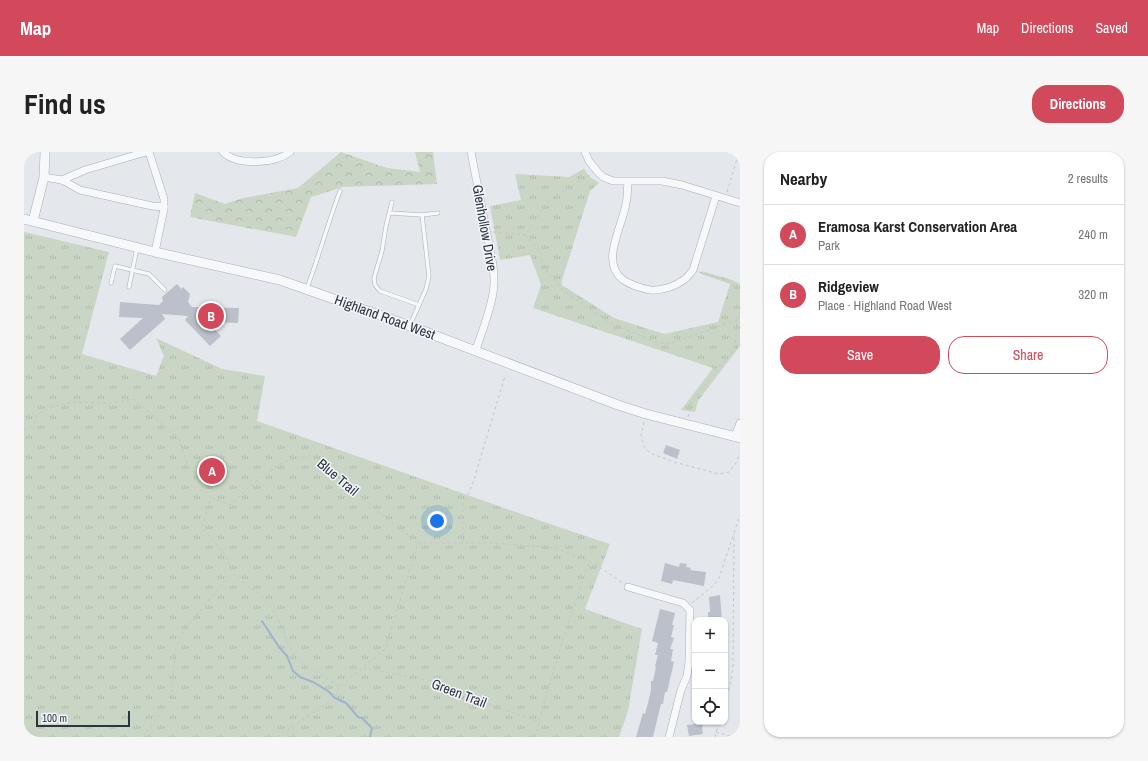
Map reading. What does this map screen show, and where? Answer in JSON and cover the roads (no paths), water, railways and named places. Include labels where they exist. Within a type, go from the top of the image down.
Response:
[{"type":"street","points":[[34,221],[44,177],[45,152]]},
{"type":"street","points":[[62,180],[85,170],[148,152],[164,199],[164,207],[155,252]]},
{"type":"street","points":[[223,152],[229,158],[242,161],[271,161],[281,158],[290,152]]},
{"type":"street","name":"Glenhollow Drive","points":[[471,152],[493,265],[493,293],[476,350]]},
{"type":"street","points":[[585,152],[589,161],[603,177],[628,182],[662,181],[682,185],[740,203]]},
{"type":"street","points":[[44,177],[62,180],[80,190],[152,206],[164,207]]},
{"type":"street","points":[[628,182],[626,203],[612,255],[613,268],[627,283],[636,287],[651,290],[658,290],[672,286],[686,279],[693,270],[716,196]]},
{"type":"street","name":"Highland Road West","points":[[24,219],[155,252],[280,280],[476,350],[646,414],[738,437]]},
{"type":"street","points":[[738,437],[740,423]]},
{"type":"street","points":[[628,587],[683,604],[690,610],[689,662],[687,676],[681,690],[669,737]]},
{"type":"lane","points":[[306,289],[340,191]]},
{"type":"lane","points":[[392,202],[382,251],[374,278],[375,285],[380,291],[419,305]]},
{"type":"lane","points":[[390,213],[422,215],[438,213]]},
{"type":"lane","points":[[410,326],[428,284],[429,276],[422,215]]},
{"type":"lane","points":[[129,287],[138,247]]},
{"type":"lane","points":[[111,283],[115,266],[149,274],[165,290]]},
{"type":"waterway","points":[[262,621],[279,647],[287,656],[293,671],[300,677],[313,682],[328,691],[335,698],[346,703],[358,717],[362,718],[372,728],[370,737]]},
{"type":"place","name":"Ridgeview","points":[[211,316]]},
{"type":"place","name":"Eramosa Karst Conservation Area","points":[[212,471]]}]
